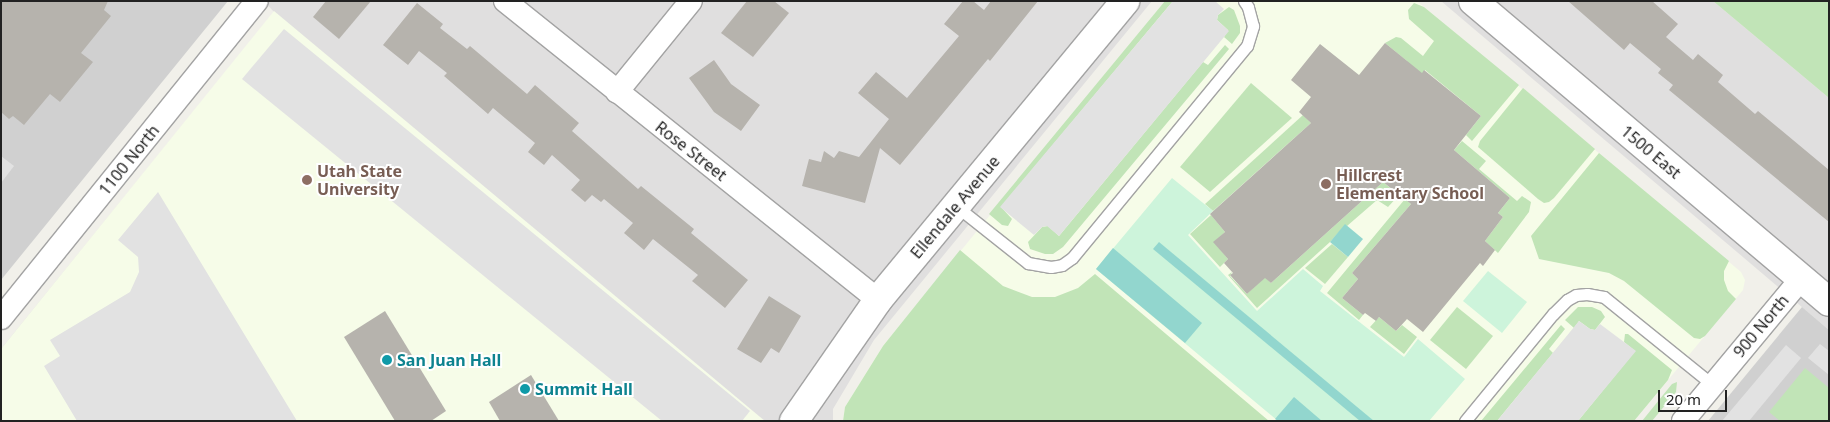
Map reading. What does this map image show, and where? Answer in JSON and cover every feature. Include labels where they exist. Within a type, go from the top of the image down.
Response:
[{"type":"street","name":"1100 North","points":[[1,318],[257,1]]},
{"type":"street","name":"Rose Street","points":[[505,1],[878,300]]},
{"type":"street","points":[[617,92],[691,1]]},
{"type":"street","name":"Ellendale Avenue","points":[[794,421],[878,300],[1125,1]]},
{"type":"street","name":"1500 East","points":[[1473,1],[1829,302]]},
{"type":"street","name":"900 North","points":[[1684,421],[1801,279]]},
{"type":"lane","points":[[956,206],[1028,263],[1051,268],[1062,265],[1072,258],[1241,55],[1252,37],[1253,26],[1248,7],[1244,1]]},
{"type":"lane","points":[[1465,421],[1553,314],[1567,300],[1576,295],[1588,294],[1604,297],[1713,385]]},
{"type":"shaded area","points":[[1,1],[228,1],[1,280]]},
{"type":"shaded area","points":[[264,1],[1152,1],[874,340],[833,409],[833,421],[1,421],[1,349],[274,12]]},
{"type":"shaded area","name":"Hillcrest Elementary School","points":[[1165,1],[1417,1],[1741,272],[1745,280],[1743,290],[1634,421],[843,421],[845,407],[883,346]]},
{"type":"shaded area","points":[[1173,1],[1215,1],[1224,9],[1218,15],[1217,20],[1229,31],[1059,236],[1047,226],[1042,227],[1034,235],[1000,207]]},
{"type":"shaded area","points":[[1441,1],[1713,1],[1829,98],[1829,330]]},
{"type":"shaded area","name":"Utah State University","points":[[274,11],[765,421],[1,421],[1,349]]},
{"type":"shaded area","points":[[284,29],[750,411],[742,421],[662,421],[242,79]]},
{"type":"shaded area","points":[[1,156],[14,166],[1,183]]},
{"type":"shaded area","points":[[158,192],[297,421],[77,421],[44,366],[60,356],[50,340],[130,292],[139,272],[138,257],[118,240]]},
{"type":"shaded area","points":[[1345,224],[1363,239],[1348,257],[1330,242]]},
{"type":"shaded area","points":[[1159,242],[1374,421],[1360,421],[1153,249]]},
{"type":"shaded area","points":[[1113,248],[1202,323],[1185,343],[1096,269]]},
{"type":"shaded area","points":[[1802,307],[1829,330],[1829,421],[1708,421]]},
{"type":"shaded area","points":[[1579,321],[1590,329],[1595,330],[1600,324],[1636,351],[1578,421],[1497,421]]},
{"type":"shaded area","points":[[1820,344],[1829,351],[1829,375],[1808,358]]},
{"type":"shaded area","points":[[1786,345],[1801,358],[1749,421],[1722,421]]},
{"type":"shaded area","points":[[1294,397],[1322,421],[1278,421],[1275,419]]},
{"type":"green space","points":[[1165,1],[1173,1],[1001,207],[1012,219],[1008,226],[1002,225],[989,214]]},
{"type":"green space","points":[[1713,1],[1829,1],[1829,98]]},
{"type":"green space","points":[[1414,3],[1424,7],[1519,85],[1472,141],[1466,135],[1481,116],[1425,70],[1415,82],[1407,61],[1385,43],[1396,37],[1401,38],[1423,56],[1434,41],[1409,19],[1408,10]]},
{"type":"green space","points":[[1229,7],[1234,10],[1240,26],[1240,33],[1232,44],[1224,37],[1228,30],[1217,20],[1218,15]]},
{"type":"green space","points":[[1225,45],[1229,49],[1063,247],[1053,254],[1045,254],[1030,249],[1028,242],[1042,227],[1048,226],[1059,236],[1203,62],[1208,65]]},
{"type":"green space","points":[[1251,83],[1292,118],[1210,192],[1180,167]]},
{"type":"green space","points":[[1523,88],[1595,149],[1549,202],[1544,203],[1538,199],[1478,147],[1480,141]]},
{"type":"green space","points":[[1303,115],[1311,123],[1213,211],[1205,204]]},
{"type":"green space","points":[[1462,141],[1486,161],[1479,169],[1517,201],[1522,196],[1531,202],[1529,212],[1498,253],[1485,241],[1503,217],[1498,213],[1510,198],[1454,150]]},
{"type":"green space","points":[[1599,153],[1729,261],[1724,271],[1724,280],[1728,291],[1736,299],[1705,336],[1700,339],[1694,338],[1624,281],[1609,273],[1539,259],[1531,236]]},
{"type":"green space","points":[[1172,178],[1213,211],[1188,235],[1257,311],[1303,269],[1323,286],[1320,291],[1404,357],[1418,339],[1465,379],[1429,421],[1278,421],[1096,269]]},
{"type":"green space","points":[[1383,182],[1399,195],[1388,207],[1377,200],[1347,226],[1345,225],[1330,242],[1257,308],[1228,275],[1232,272],[1230,276],[1247,294],[1265,277],[1271,283]]},
{"type":"green space","points":[[1405,199],[1411,204],[1352,273],[1358,279],[1342,298],[1363,315],[1359,320],[1327,293]]},
{"type":"green space","points":[[1211,215],[1225,232],[1214,242],[1228,259],[1220,267],[1190,234]]},
{"type":"green space","points":[[1332,244],[1348,257],[1325,284],[1305,268]]},
{"type":"green space","points":[[960,250],[1003,286],[1032,297],[1055,297],[1078,288],[1095,274],[1269,421],[843,421],[845,407],[883,346]]},
{"type":"green space","points":[[1488,271],[1527,302],[1502,333],[1463,301]]},
{"type":"green space","points":[[1457,307],[1493,336],[1466,369],[1430,340]]},
{"type":"green space","points":[[1578,307],[1592,307],[1601,311],[1605,317],[1595,330],[1590,329],[1579,321],[1574,328],[1565,320]]},
{"type":"green space","points":[[1379,317],[1396,331],[1402,325],[1417,337],[1404,354],[1370,327]]},
{"type":"green space","points":[[1561,325],[1565,329],[1549,349],[1553,353],[1497,421],[1481,421]]},
{"type":"green space","points":[[1625,334],[1628,334],[1672,370],[1668,380],[1634,421],[1578,421],[1635,351],[1624,342]]},
{"type":"green space","points":[[1805,368],[1829,388],[1829,421],[1780,421],[1769,412]]},
{"type":"green space","points":[[1677,382],[1676,392],[1652,421],[1642,421],[1672,384]]},
{"type":"building","points":[[1,1],[108,1],[104,10],[111,16],[81,53],[93,62],[60,102],[50,94],[24,125],[13,116],[9,119],[1,112]]},
{"type":"building","points":[[326,1],[371,1],[339,39],[313,17]]},
{"type":"building","points":[[747,1],[774,1],[789,13],[753,57],[721,33]]},
{"type":"building","points":[[963,1],[973,1],[984,10],[991,1],[1038,1],[990,61],[988,59],[900,165],[880,148],[865,203],[802,186],[809,159],[821,162],[824,151],[834,158],[839,151],[859,157],[889,119],[858,93],[876,72],[907,98],[959,36],[944,24]]},
{"type":"building","points":[[1568,1],[1652,1],[1678,24],[1666,37],[1693,60],[1698,54],[1723,75],[1718,82],[1755,114],[1758,111],[1829,170],[1829,222],[1669,90],[1673,85],[1658,73],[1661,69],[1630,43],[1624,50]]},
{"type":"building","points":[[417,3],[443,24],[440,28],[467,49],[470,46],[527,94],[535,85],[579,123],[572,131],[638,189],[641,186],[694,229],[691,233],[748,280],[725,308],[692,281],[698,275],[653,239],[644,250],[624,233],[633,223],[604,199],[601,202],[592,195],[585,202],[571,190],[580,180],[552,155],[544,165],[528,152],[535,143],[493,108],[488,114],[444,76],[447,73],[419,51],[408,65],[383,45]]},
{"type":"building","points":[[1385,43],[1422,73],[1424,70],[1481,116],[1454,150],[1510,198],[1498,213],[1503,217],[1485,241],[1495,250],[1483,266],[1480,263],[1423,332],[1407,319],[1396,331],[1379,317],[1376,321],[1365,313],[1363,315],[1342,298],[1358,279],[1352,273],[1411,204],[1383,182],[1271,283],[1265,278],[1247,294],[1230,275],[1233,273],[1224,263],[1228,259],[1213,242],[1225,232],[1210,214],[1311,123],[1299,112],[1311,97],[1291,80],[1320,44],[1359,75]]},
{"type":"building","points":[[714,60],[731,84],[760,105],[741,131],[714,112],[689,78]]},
{"type":"building","points":[[769,296],[801,316],[779,353],[771,348],[761,363],[737,349]]},
{"type":"building","name":"San Juan Hall","points":[[385,311],[446,411],[431,421],[395,421],[344,337]]},
{"type":"building","name":"Summit Hall","points":[[531,375],[559,421],[500,421],[489,402]]},
{"type":"place","name":"Utah State University","points":[[307,180]]},
{"type":"place","name":"Hillcrest Elementary School","points":[[1326,184]]},
{"type":"place","name":"San Juan Hall","points":[[387,360]]},
{"type":"place","name":"Summit Hall","points":[[525,389]]}]
